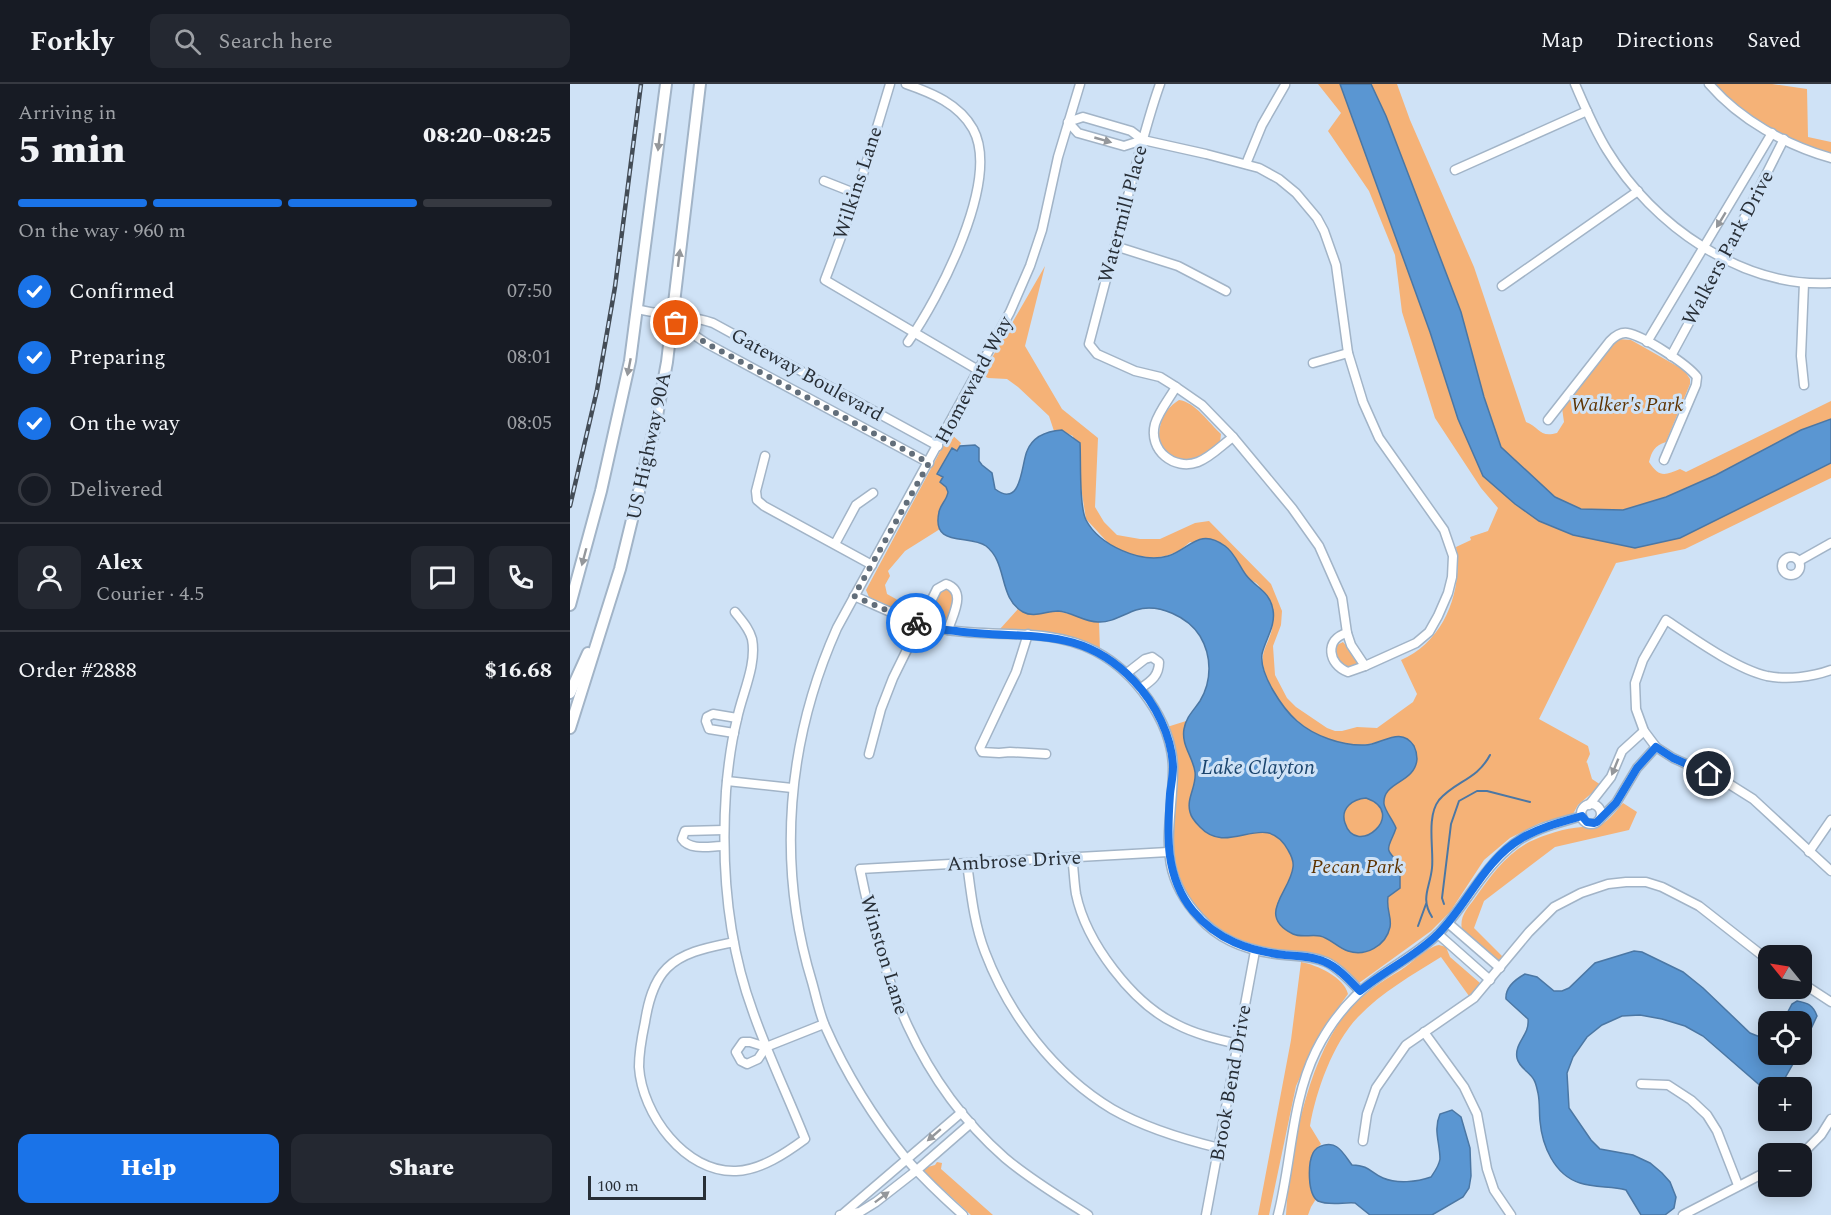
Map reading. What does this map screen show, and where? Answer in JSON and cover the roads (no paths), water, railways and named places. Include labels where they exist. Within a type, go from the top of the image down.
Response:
[{"type":"main road","name":"US Highway 90A","points":[[570,605],[601,491],[630,361],[666,84]]},
{"type":"main road","name":"US Highway 90A","points":[[570,728],[635,514],[656,421],[667,362],[700,84]]},
{"type":"main road","points":[[570,693],[607,612]]},
{"type":"street","name":"Wilkins Lane","points":[[890,84],[857,194],[825,280],[915,333]]},
{"type":"street","points":[[906,84],[939,97],[961,113],[974,131],[981,159],[975,198],[962,240],[943,282],[909,342]]},
{"type":"street","name":"Homeward Way","points":[[963,1215],[907,1159],[864,1099],[824,1024],[805,957],[795,910],[790,845],[792,788],[802,730],[818,674],[837,628],[1010,312],[1030,266],[1042,230],[1058,157],[1080,84]]},
{"type":"street","name":"Watermill Place","points":[[1160,84],[1089,344],[1097,354],[1135,371],[1160,377],[1176,387]]},
{"type":"street","points":[[1575,84],[1608,152],[1638,191],[1670,222],[1704,246],[1745,268],[1773,278],[1804,283],[1831,283]]},
{"type":"street","points":[[1709,84],[1728,103],[1772,133],[1812,153],[1831,158]]},
{"type":"street","points":[[1246,164],[1270,107],[1285,85]]},
{"type":"street","points":[[1455,170],[1587,111]]},
{"type":"street","points":[[1143,140],[1124,146],[1078,133],[1068,122],[1083,117],[1131,131],[1143,140],[1246,164],[1287,185],[1308,207],[1324,231],[1336,265],[1348,353],[1355,382],[1371,422],[1389,453],[1434,514],[1448,539],[1453,556],[1452,577],[1448,593],[1432,627],[1420,640],[1348,672],[1334,663],[1330,649],[1337,637],[1347,633]]},
{"type":"street","name":"Walkers Park Drive","points":[[1647,342],[1772,133]]},
{"type":"street","name":"Walkers Park Drive","points":[[1671,356],[1784,140]]},
{"type":"street","points":[[824,181],[857,194]]},
{"type":"street","points":[[1502,286],[1638,191]]},
{"type":"street","points":[[1115,246],[1178,266],[1226,291]]},
{"type":"street","points":[[1804,283],[1801,356],[1804,385]]},
{"type":"street","name":"Gateway Boulevard","points":[[637,309],[672,316],[692,316],[713,323],[938,446]]},
{"type":"street","name":"Gateway Boulevard","points":[[672,316],[676,323],[706,343],[929,463]]},
{"type":"street","points":[[915,333],[978,370]]},
{"type":"street","points":[[1548,420],[1610,341],[1617,334],[1627,333],[1671,356],[1690,368],[1697,377],[1696,385],[1664,460]]},
{"type":"street","points":[[1313,363],[1348,353]]},
{"type":"street","points":[[1233,437],[1201,461],[1182,464],[1166,458],[1155,442],[1154,432],[1160,413],[1176,387],[1202,405],[1233,437],[1292,508],[1319,546],[1342,598],[1351,645],[1365,666]]},
{"type":"street","points":[[765,456],[756,491],[757,500],[872,565]]},
{"type":"street","points":[[834,544],[856,505],[873,494]]},
{"type":"street","points":[[1799,561],[1831,543]]},
{"type":"street","points":[[869,754],[881,710],[893,678],[937,589],[946,584],[958,592],[948,630]]},
{"type":"street","points":[[854,596],[920,625],[969,633],[1028,634],[1069,641],[1088,647],[1127,673],[1149,699],[1158,716],[1171,759],[1168,852],[1176,883],[1200,919],[1225,938],[1255,951],[1307,957],[1325,962],[1335,967],[1360,991]]},
{"type":"street","points":[[734,942],[708,947],[682,957],[667,967],[653,989],[648,1006],[639,1068],[648,1104],[661,1128],[673,1141],[699,1161],[721,1169],[735,1171],[756,1166],[782,1155],[806,1139],[752,1010],[734,942],[725,877],[723,846],[727,780],[737,718],[753,647],[749,629],[735,612]]},
{"type":"street","points":[[1831,670],[1794,678],[1767,676],[1738,664],[1666,620],[1643,660],[1635,683],[1636,709],[1644,731],[1656,747],[1673,758],[1726,782],[1753,799],[1831,871]]},
{"type":"street","points":[[1028,634],[1016,672],[980,748],[982,752],[988,754],[1010,752],[1046,754]]},
{"type":"street","points":[[1127,673],[1145,659],[1152,657],[1156,659],[1158,672],[1141,688]]},
{"type":"street","points":[[734,734],[710,729],[706,721],[707,717],[713,714],[737,718]]},
{"type":"street","points":[[1644,731],[1622,751],[1611,777],[1589,805],[1583,809],[1584,820],[1590,824],[1600,819],[1616,803],[1637,768],[1656,747]]},
{"type":"street","points":[[727,780],[792,788]]},
{"type":"street","points":[[1589,805],[1599,808],[1600,819]]},
{"type":"street","points":[[1279,1214],[1301,1094],[1309,1067],[1336,1018],[1360,991],[1438,934],[1489,868],[1514,843],[1536,831],[1582,816]]},
{"type":"street","points":[[1809,852],[1831,820]]},
{"type":"street","points":[[723,846],[689,846],[682,839],[685,831],[724,830]]},
{"type":"street","name":"Ambrose Drive","points":[[860,869],[1168,852]]},
{"type":"street","points":[[1072,857],[1076,894],[1083,916],[1105,958],[1114,970],[1151,1007],[1174,1023],[1238,1044]]},
{"type":"street","points":[[967,863],[976,922],[985,951],[1011,1004],[1034,1039],[1051,1059],[1088,1092],[1112,1109],[1156,1129],[1218,1148]]},
{"type":"street","name":"Winston Lane","points":[[860,869],[879,951],[900,1011],[916,1045],[947,1095],[1004,1156],[1030,1178],[1088,1215]]},
{"type":"street","points":[[1363,1141],[1367,1114],[1376,1088],[1406,1045],[1474,998],[1529,932],[1554,907],[1595,888],[1626,882],[1646,882],[1681,896],[1706,911],[1758,952]]},
{"type":"street","points":[[1448,923],[1500,968]]},
{"type":"street","points":[[1438,934],[1490,980]]},
{"type":"street","points":[[1468,960],[1478,949]]},
{"type":"street","name":"Brook Bend Drive","points":[[1206,1215],[1255,951]]},
{"type":"street","points":[[1812,990],[1831,1002]]},
{"type":"street","points":[[766,1047],[824,1024]]},
{"type":"street","points":[[1424,1032],[1464,1088],[1477,1114],[1490,1180],[1511,1215]]},
{"type":"street","points":[[1641,1084],[1668,1085],[1691,1100],[1707,1116],[1717,1131],[1738,1185]]},
{"type":"street","points":[[842,1214],[962,1112]]},
{"type":"street","points":[[1812,1144],[1831,1119]]},
{"type":"street","points":[[842,1214],[860,1212],[917,1170],[971,1123]]},
{"type":"street","points":[[1683,1215],[1758,1176]]},
{"type":"water","points":[[1340,84],[1371,84],[1386,116],[1461,312],[1484,397],[1501,447],[1555,497],[1581,509],[1623,510],[1666,497],[1716,475],[1801,430],[1831,419],[1831,463],[1680,538],[1635,548],[1573,535],[1539,521],[1515,504],[1483,476],[1458,419],[1430,332]]},
{"type":"water","name":"Lake Clayton","points":[[1062,430],[1080,443],[1081,494],[1084,513],[1092,529],[1100,537],[1122,550],[1146,557],[1168,556],[1201,539],[1216,541],[1232,552],[1246,575],[1269,598],[1274,616],[1262,654],[1264,671],[1273,690],[1297,721],[1320,735],[1347,744],[1365,745],[1397,736],[1409,740],[1414,746],[1417,757],[1415,767],[1385,796],[1385,807],[1396,828],[1389,850],[1400,863],[1400,888],[1388,897],[1390,927],[1388,934],[1379,945],[1368,951],[1348,951],[1324,937],[1296,935],[1282,927],[1277,919],[1276,911],[1291,876],[1293,865],[1289,852],[1279,838],[1269,833],[1258,832],[1223,838],[1211,835],[1191,816],[1189,802],[1195,772],[1184,740],[1184,729],[1188,717],[1204,693],[1209,668],[1207,652],[1195,629],[1172,613],[1154,608],[1136,610],[1103,622],[1093,622],[1058,611],[1027,614],[1015,606],[1010,598],[998,562],[986,546],[953,538],[941,531],[938,523],[939,512],[948,492],[940,482],[943,477],[937,474],[952,448],[957,451],[960,446],[975,445],[979,448],[979,461],[992,473],[995,489],[1004,494],[1011,493],[1019,483],[1030,446],[1041,435]],"holes":[[[1366,798],[1378,805],[1382,813],[1381,822],[1376,830],[1368,835],[1359,836],[1351,833],[1344,818],[1349,805]]]},
{"type":"water","points":[[1634,951],[1642,952],[1683,972],[1750,1033],[1758,1036],[1758,1065],[1792,1065],[1786,1077],[1758,1077],[1758,1084],[1703,1036],[1685,1026],[1640,1015],[1622,1016],[1602,1025],[1587,1037],[1573,1057],[1567,1073],[1569,1108],[1600,1149],[1633,1155],[1650,1163],[1662,1173],[1670,1182],[1676,1197],[1674,1208],[1665,1215],[1641,1215],[1626,1190],[1580,1183],[1571,1179],[1556,1166],[1543,1140],[1539,1096],[1535,1083],[1517,1058],[1518,1048],[1527,1030],[1528,1019],[1506,999],[1509,987],[1525,974],[1537,977],[1554,991],[1562,991],[1569,988],[1595,963]]},
{"type":"water","points":[[1797,1001],[1810,1005],[1814,1009],[1817,1016],[1812,1027],[1812,1011],[1788,1011],[1792,1004]]},
{"type":"water","points":[[1452,1110],[1461,1117],[1470,1148],[1471,1176],[1469,1188],[1463,1197],[1432,1215],[1370,1215],[1355,1203],[1327,1203],[1318,1201],[1314,1197],[1310,1185],[1311,1158],[1317,1148],[1324,1145],[1337,1147],[1352,1165],[1366,1168],[1389,1180],[1407,1182],[1431,1177],[1440,1159],[1438,1120],[1440,1114]]},
{"type":"waterway","points":[[1432,917],[1426,898],[1432,868],[1432,824],[1435,807],[1452,788],[1479,770],[1490,755]]},
{"type":"waterway","points":[[1444,904],[1442,898],[1451,824],[1459,801],[1477,791],[1487,791],[1530,802]]},
{"type":"waterway","points":[[1418,926],[1426,904]]},
{"type":"railway","points":[[570,506],[597,390],[615,287],[641,84]]},
{"type":"park label","name":"Walker's Park","points":[[1627,405]]},
{"type":"park label","name":"Pecan Park","points":[[1357,867]]}]
